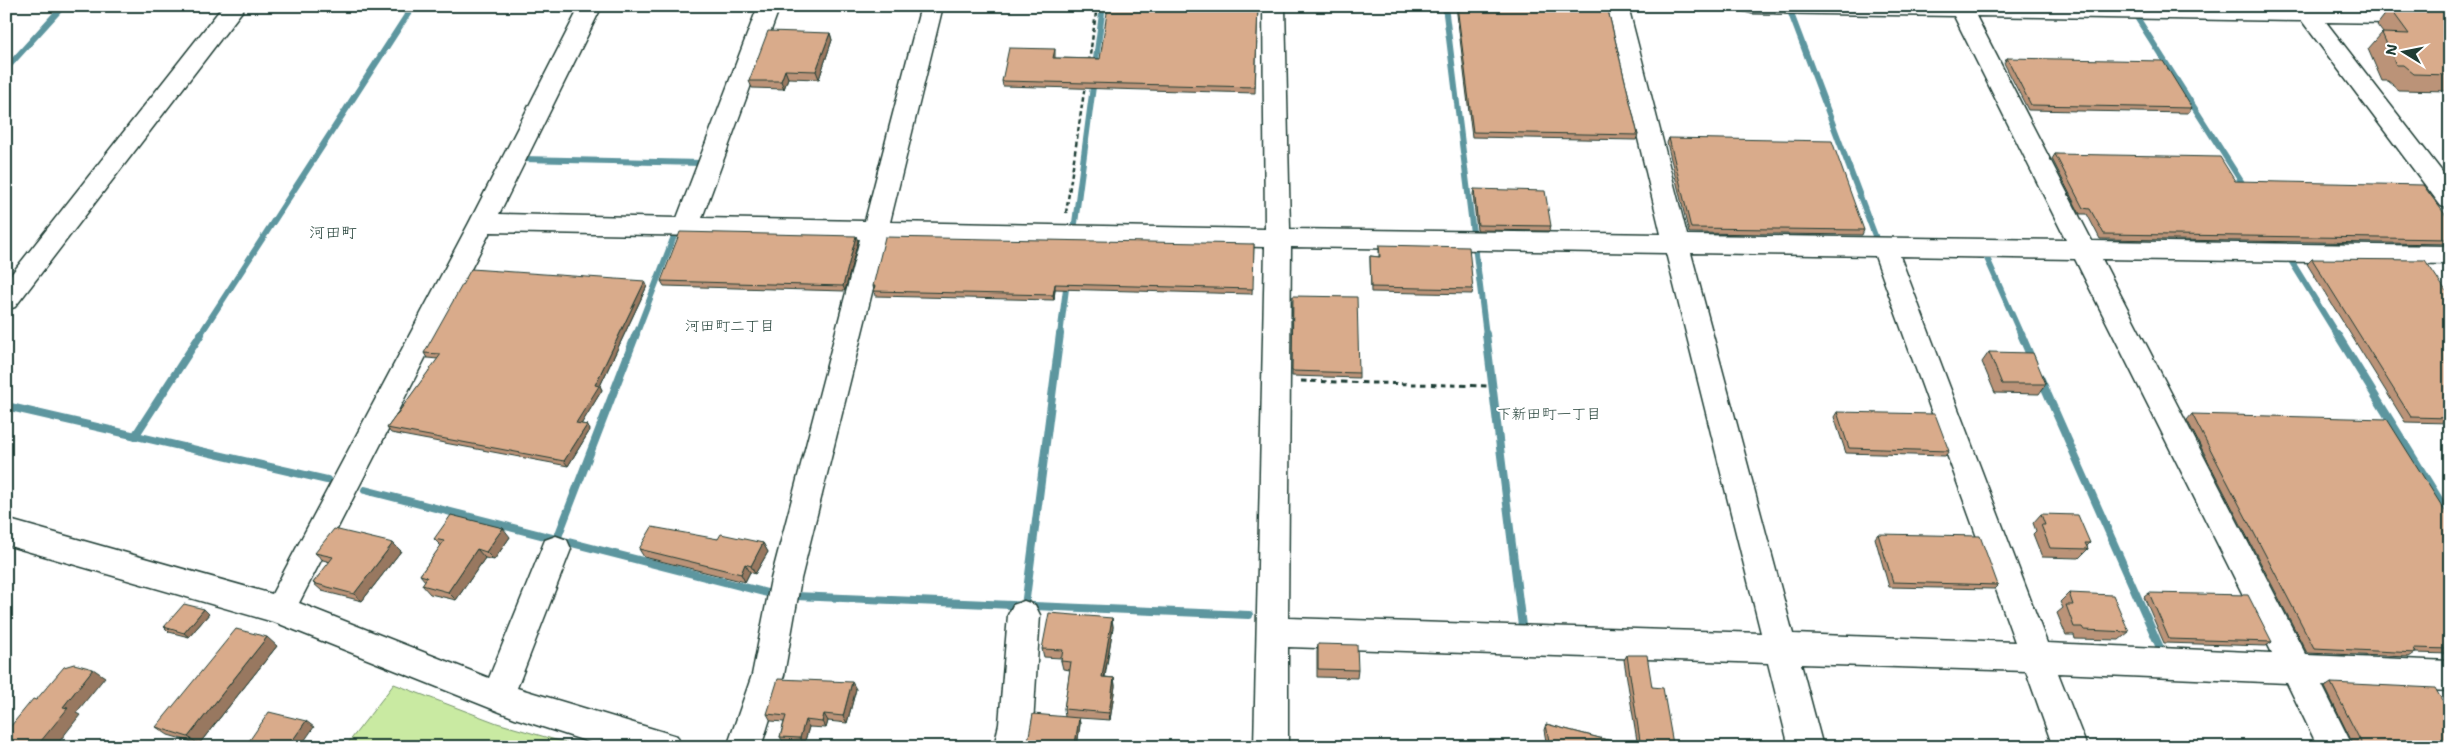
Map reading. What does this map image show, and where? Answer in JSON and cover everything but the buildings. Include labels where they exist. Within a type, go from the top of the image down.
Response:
[{"type":"street","points":[[6,300],[235,6]]},
{"type":"street","points":[[280,610],[460,268],[591,6]]},
{"type":"street","points":[[687,225],[769,6]]},
{"type":"street","points":[[744,747],[768,675],[786,579],[932,6]]},
{"type":"street","points":[[1271,747],[1278,238],[1274,6]]},
{"type":"street","points":[[1617,6],[1806,747]]},
{"type":"street","points":[[1752,6],[2419,12],[2450,17]]},
{"type":"street","points":[[1961,8],[2336,747]]},
{"type":"street","points":[[2306,11],[2450,200]]},
{"type":"street","points":[[482,222],[1278,238],[2450,256]]},
{"type":"street","points":[[1884,247],[2070,747]]},
{"type":"street","points":[[6,532],[280,610],[498,696],[614,734],[665,747]]},
{"type":"street","points":[[498,696],[556,549]]},
{"type":"street","points":[[1012,747],[1016,724],[1024,615]]},
{"type":"street","points":[[1272,632],[2038,657],[2450,676]]},
{"type":"path","points":[[1088,65],[1097,6]]},
{"type":"path","points":[[1063,233],[1086,75]]},
{"type":"path","points":[[1276,380],[1487,386]]},
{"type":"green space","points":[[394,684],[497,723],[580,747],[345,747]]},
{"type":"waterway","points":[[6,69],[63,6]]},
{"type":"waterway","points":[[200,335],[413,6]]},
{"type":"waterway","points":[[1095,67],[1103,6]]},
{"type":"waterway","points":[[1445,6],[1473,233]]},
{"type":"waterway","points":[[1790,11],[1877,241]]},
{"type":"waterway","points":[[2136,16],[2246,189]]},
{"type":"waterway","points":[[1075,223],[1094,79]]},
{"type":"waterway","points":[[522,159],[701,163]]},
{"type":"waterway","points":[[636,335],[676,231]]},
{"type":"waterway","points":[[1475,246],[1486,335]]},
{"type":"waterway","points":[[1979,256],[1986,256],[2021,335]]},
{"type":"waterway","points":[[2290,259],[2337,335]]},
{"type":"waterway","points":[[1060,335],[1067,281]]},
{"type":"waterway","points":[[135,436],[201,334]]},
{"type":"waterway","points":[[557,539],[636,334]]},
{"type":"waterway","points":[[1025,606],[1060,334]]},
{"type":"waterway","points":[[1486,334],[1522,626]]},
{"type":"waterway","points":[[2021,334],[2033,362]]},
{"type":"waterway","points":[[2337,334],[2450,517]]},
{"type":"waterway","points":[[2040,377],[2161,650]]},
{"type":"waterway","points":[[6,406],[135,436]]},
{"type":"waterway","points":[[135,436],[327,480]]},
{"type":"waterway","points":[[365,490],[771,594]]},
{"type":"waterway","points":[[795,596],[1025,606]]},
{"type":"waterway","points":[[1025,606],[1249,615]]},
{"type":"district","name":"河田町","points":[[333,232]]},
{"type":"district","name":"河田町二丁目","points":[[730,326]]},
{"type":"district","name":"下新田町一丁目","points":[[1549,414]]}]
